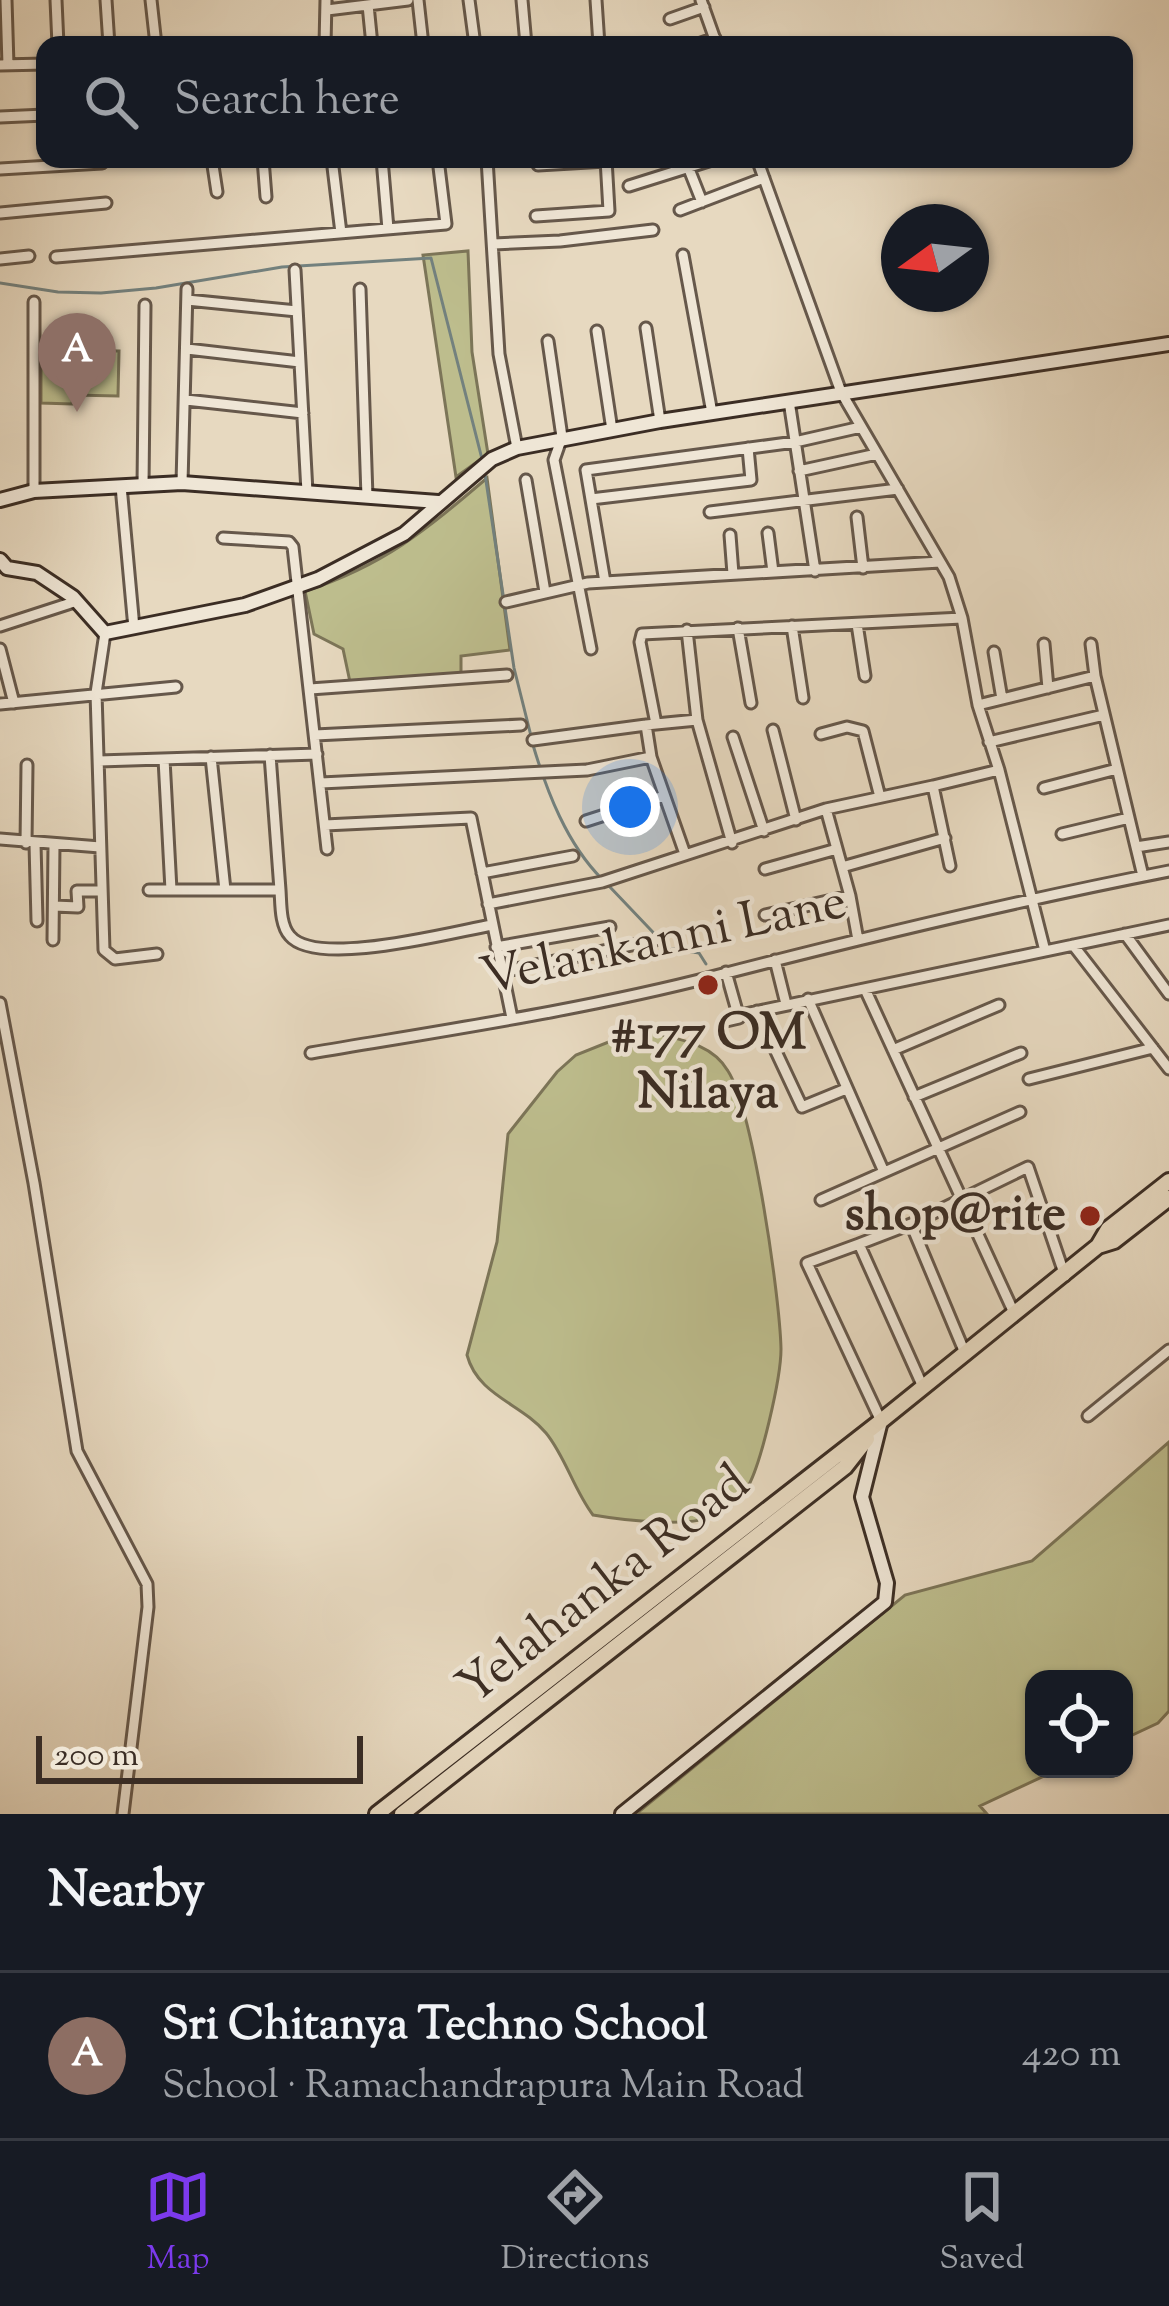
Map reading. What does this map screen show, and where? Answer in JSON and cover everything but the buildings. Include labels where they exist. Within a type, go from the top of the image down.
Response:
[{"type":"main road","points":[[1098,1246],[1108,1229],[1169,1181]]},
{"type":"main road","name":"Yelahanka Road","points":[[402,1814],[1098,1246],[1114,1241],[1169,1198]]},
{"type":"main road","name":"Yelahanka Road","points":[[377,1814],[638,1620]]},
{"type":"street","points":[[6,0],[4,65],[36,64]]},
{"type":"street","points":[[56,0],[58,36]]},
{"type":"street","points":[[106,0],[108,36]]},
{"type":"street","points":[[151,0],[155,36]]},
{"type":"street","points":[[325,36],[327,5],[408,0]]},
{"type":"street","points":[[418,0],[422,36]]},
{"type":"street","points":[[469,0],[474,36]]},
{"type":"street","points":[[522,0],[525,36]]},
{"type":"street","points":[[596,0],[598,36]]},
{"type":"street","points":[[670,19],[702,4],[714,36]]},
{"type":"street","points":[[368,5],[371,36]]},
{"type":"street","points":[[0,117],[36,115]]},
{"type":"street","points":[[0,169],[36,167]]},
{"type":"street","points":[[213,168],[217,192]]},
{"type":"street","points":[[264,168],[266,197]]},
{"type":"street","points":[[333,168],[341,233]]},
{"type":"street","points":[[383,168],[388,229]]},
{"type":"street","points":[[56,257],[446,224],[439,168]]},
{"type":"street","points":[[488,168],[499,354],[517,448]]},
{"type":"street","points":[[536,216],[609,211],[606,168]]},
{"type":"street","points":[[629,186],[676,168]]},
{"type":"street","points":[[689,168],[702,202]]},
{"type":"street","points":[[760,168],[841,392],[940,562],[962,618],[978,705],[1045,951]]},
{"type":"street","points":[[680,210],[764,178]]},
{"type":"street","points":[[0,213],[106,202]]},
{"type":"street","points":[[494,244],[653,230]]},
{"type":"street","points":[[0,259],[29,256]]},
{"type":"street","points":[[683,256],[712,413]]},
{"type":"street","points":[[296,270],[307,492]]},
{"type":"street","points":[[360,289],[367,497]]},
{"type":"street","points":[[182,483],[187,294],[297,311]]},
{"type":"street","points":[[34,302],[34,490]]},
{"type":"street","points":[[142,485],[145,305]]},
{"type":"street","points":[[646,328],[660,421]]},
{"type":"street","points":[[597,331],[612,430]]},
{"type":"street","points":[[548,341],[562,437],[554,460],[591,649]]},
{"type":"street","points":[[105,634],[245,605],[298,586],[404,534],[491,459],[517,448],[789,400],[1169,344]]},
{"type":"street","points":[[187,349],[300,362]]},
{"type":"street","points":[[186,400],[303,413]]},
{"type":"street","points":[[789,400],[814,571]]},
{"type":"street","points":[[605,582],[586,470],[795,442],[861,427]]},
{"type":"street","points":[[591,499],[751,480],[748,448]]},
{"type":"street","points":[[800,471],[877,454]]},
{"type":"street","points":[[526,481],[545,592]]},
{"type":"street","points":[[0,500],[34,490],[182,483],[438,502]]},
{"type":"street","points":[[121,486],[134,628]]},
{"type":"street","points":[[710,512],[898,489]]},
{"type":"street","points":[[857,517],[863,568]]},
{"type":"street","points":[[768,533],[773,572]]},
{"type":"street","points":[[730,535],[733,574]]},
{"type":"street","points":[[224,538],[292,544],[326,848]]},
{"type":"street","points":[[506,602],[605,582],[940,562]]},
{"type":"street","points":[[1,563],[37,574],[77,602],[105,634],[96,693],[104,950],[115,959],[157,954]]},
{"type":"street","points":[[0,626],[77,602]]},
{"type":"street","points":[[685,854],[651,757],[640,638],[646,633],[687,630],[962,618]]},
{"type":"street","points":[[857,624],[865,676]]},
{"type":"street","points":[[792,626],[803,698]]},
{"type":"street","points":[[738,628],[751,703]]},
{"type":"street","points":[[687,630],[697,720],[732,842]]},
{"type":"street","points":[[1044,644],[1048,688]]},
{"type":"street","points":[[1091,644],[1144,876]]},
{"type":"street","points":[[0,649],[14,703]]},
{"type":"street","points":[[994,652],[1002,699]]},
{"type":"street","points":[[310,689],[507,675]]},
{"type":"street","points":[[978,705],[1095,676]]},
{"type":"street","points":[[0,704],[176,687]]},
{"type":"street","points":[[989,742],[1104,715]]},
{"type":"street","points":[[533,740],[697,720]]},
{"type":"street","points":[[315,734],[521,725]]},
{"type":"street","points":[[821,734],[848,727],[863,730],[880,797]]},
{"type":"street","points":[[773,730],[796,820]]},
{"type":"street","points":[[734,737],[764,831]]},
{"type":"street","points":[[100,760],[317,754]]},
{"type":"street","points":[[270,755],[280,890],[290,937],[308,946],[360,948],[492,925]]},
{"type":"street","points":[[212,757],[225,890]]},
{"type":"street","points":[[321,783],[587,770],[651,757]]},
{"type":"street","points":[[164,759],[171,890]]},
{"type":"street","points":[[27,765],[37,921]]},
{"type":"street","points":[[1044,788],[1118,769]]},
{"type":"street","points":[[488,904],[602,882],[826,809],[999,770]]},
{"type":"street","points":[[933,786],[950,866]]},
{"type":"street","points":[[586,821],[664,796]]},
{"type":"street","points":[[826,809],[858,940]]},
{"type":"street","points":[[326,825],[471,818],[512,1018]]},
{"type":"street","points":[[1062,834],[1129,818]]},
{"type":"street","points":[[842,867],[945,838]]},
{"type":"street","points":[[0,839],[100,847]]},
{"type":"street","points":[[1136,847],[1169,842]]},
{"type":"street","points":[[53,940],[54,844]]},
{"type":"street","points":[[765,869],[837,849]]},
{"type":"street","points":[[482,873],[573,856]]},
{"type":"street","name":"Velankanni Lane","points":[[311,1053],[512,1018],[1031,898],[1169,872]]},
{"type":"street","points":[[54,905],[78,907],[76,890],[101,891]]},
{"type":"street","points":[[149,890],[280,890]]},
{"type":"street","points":[[765,916],[850,896]]},
{"type":"street","points":[[745,1014],[1169,925]]},
{"type":"street","points":[[496,947],[610,927]]},
{"type":"street","points":[[1124,934],[1169,994]]},
{"type":"street","points":[[501,971],[656,940]]},
{"type":"street","points":[[1073,945],[1169,1069]]},
{"type":"street","points":[[775,960],[786,1004]]},
{"type":"street","points":[[726,972],[739,1018],[726,1022]]},
{"type":"street","points":[[865,989],[1015,1315]]},
{"type":"street","points":[[808,999],[884,1172]]},
{"type":"street","points":[[0,1003],[76,1451],[147,1584],[122,1814]]},
{"type":"street","points":[[893,1050],[999,1005]]},
{"type":"street","points":[[758,1011],[802,1107],[846,1089]]},
{"type":"street","points":[[1029,1079],[1153,1048]]},
{"type":"street","points":[[914,1097],[1021,1053]]},
{"type":"street","points":[[821,1200],[1020,1112]]},
{"type":"street","points":[[622,1814],[885,1602],[887,1582],[862,1497],[881,1421],[807,1263],[911,1224],[1028,1167],[1065,1276]]},
{"type":"street","points":[[911,1224],[965,1354]]},
{"type":"street","points":[[859,1244],[923,1388]]},
{"type":"street","points":[[1088,1416],[1169,1350]]},
{"type":"green space","points":[[468,251],[472,352],[488,454],[456,477],[423,255]]},
{"type":"green space","points":[[41,350],[119,351],[118,396],[73,395],[72,404],[41,403]]},
{"type":"green space","points":[[487,478],[510,650],[461,656],[461,675],[350,682],[343,649],[314,634],[305,591],[358,570],[402,545]]},
{"type":"green space","points":[[649,1032],[693,1044],[713,1054],[728,1071],[747,1124],[779,1324],[778,1380],[752,1478],[727,1509],[692,1521],[593,1515],[546,1433],[490,1390],[467,1355],[497,1242],[508,1134],[576,1055],[621,1037]]},
{"type":"green space","points":[[1169,1442],[1169,1711],[1158,1723],[1133,1735],[1133,1670],[1025,1670],[1025,1778],[1040,1778],[980,1806],[987,1814],[636,1814],[905,1595],[1032,1561]]},
{"type":"waterway","points":[[0,283],[101,293],[282,267],[431,258],[482,459]]},
{"type":"waterway","points":[[485,474],[514,668],[531,736]]},
{"type":"waterway","points":[[533,745],[560,816],[578,850],[602,879]]},
{"type":"waterway","points":[[609,886],[668,948],[699,953],[706,964]]},
{"type":"place","name":"Sri Chitanya Techno School","points":[[77,412]]},
{"type":"place","name":"#177 OM Nilaya","points":[[708,985]]},
{"type":"place","name":"shop@rite","points":[[1090,1216]]}]
